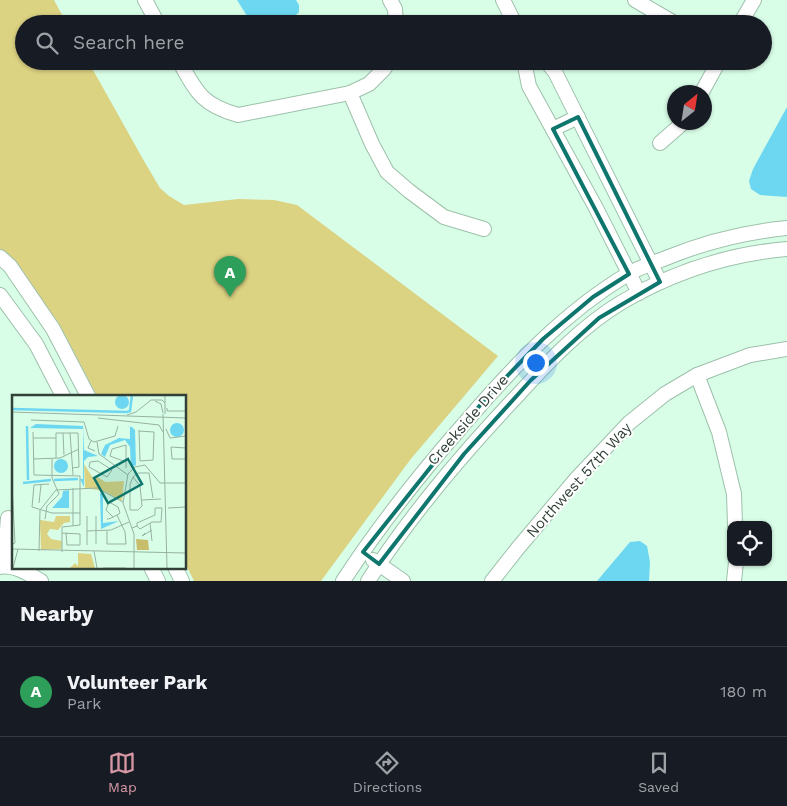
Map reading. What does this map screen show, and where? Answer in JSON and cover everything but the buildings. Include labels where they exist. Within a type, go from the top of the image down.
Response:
[{"type":"street","points":[[145,0],[153,15]]},
{"type":"street","points":[[390,0],[395,9],[395,15]]},
{"type":"street","points":[[503,0],[510,15]]},
{"type":"street","points":[[635,0],[661,15]]},
{"type":"street","points":[[745,15],[754,0]]},
{"type":"street","points":[[184,70],[196,90],[206,102],[221,110],[238,115],[350,93],[369,84],[383,70]]},
{"type":"street","points":[[526,70],[529,86],[596,208],[639,293]]},
{"type":"street","points":[[554,70],[660,282]]},
{"type":"street","points":[[706,85],[714,70]]},
{"type":"street","points":[[350,93],[372,144],[387,172],[444,217],[484,229]]},
{"type":"street","points":[[553,129],[578,117]]},
{"type":"street","points":[[660,143],[675,130]]},
{"type":"street","name":"Creekside Drive","points":[[346,576],[436,456],[518,364],[568,316],[629,274],[650,264],[716,240],[745,233],[787,228]]},
{"type":"street","name":"Creekside Drive","points":[[368,581],[429,497],[464,454],[531,380],[593,323],[639,293],[697,267],[765,250],[787,249]]},
{"type":"street","points":[[0,257],[10,266],[53,329],[87,395]]},
{"type":"street","points":[[0,295],[36,344],[62,395]]},
{"type":"street","name":"Northwest 57th Way","points":[[492,581],[577,478],[629,423],[665,394],[697,375],[750,355],[787,349]]},
{"type":"street","points":[[697,375],[719,432],[734,494],[735,521]]},
{"type":"street","points":[[8,518],[2,567],[22,570],[41,581]]},
{"type":"street","points":[[363,552],[403,581]]},
{"type":"street","points":[[734,581],[736,566]]},
{"type":"street","points":[[152,568],[158,581]]},
{"type":"street","points":[[176,568],[182,581]]},
{"type":"street","points":[[346,576],[364,581]]},
{"type":"highlighted area","points":[[578,117],[660,282],[599,318],[531,380],[464,454],[379,564],[363,552],[485,399],[543,339],[593,297],[629,274],[553,129]]},
{"type":"shaded area","points":[[0,0],[54,0],[62,15],[15,15],[15,70],[93,70],[160,188],[169,196],[184,205],[238,199],[274,200],[297,205],[498,356],[410,460],[321,581],[194,581],[186,565],[186,395],[96,395],[58,322],[22,273],[0,251]]},
{"type":"water","points":[[237,0],[296,0],[299,5],[299,12],[296,15],[246,15]]},
{"type":"water","points":[[787,107],[787,197],[760,195],[751,189],[749,181],[753,169]]},
{"type":"water","points":[[640,541],[647,546],[650,562],[649,581],[597,581],[630,542]]},
{"type":"place","name":"Volunteer Park","points":[[230,297]]}]
